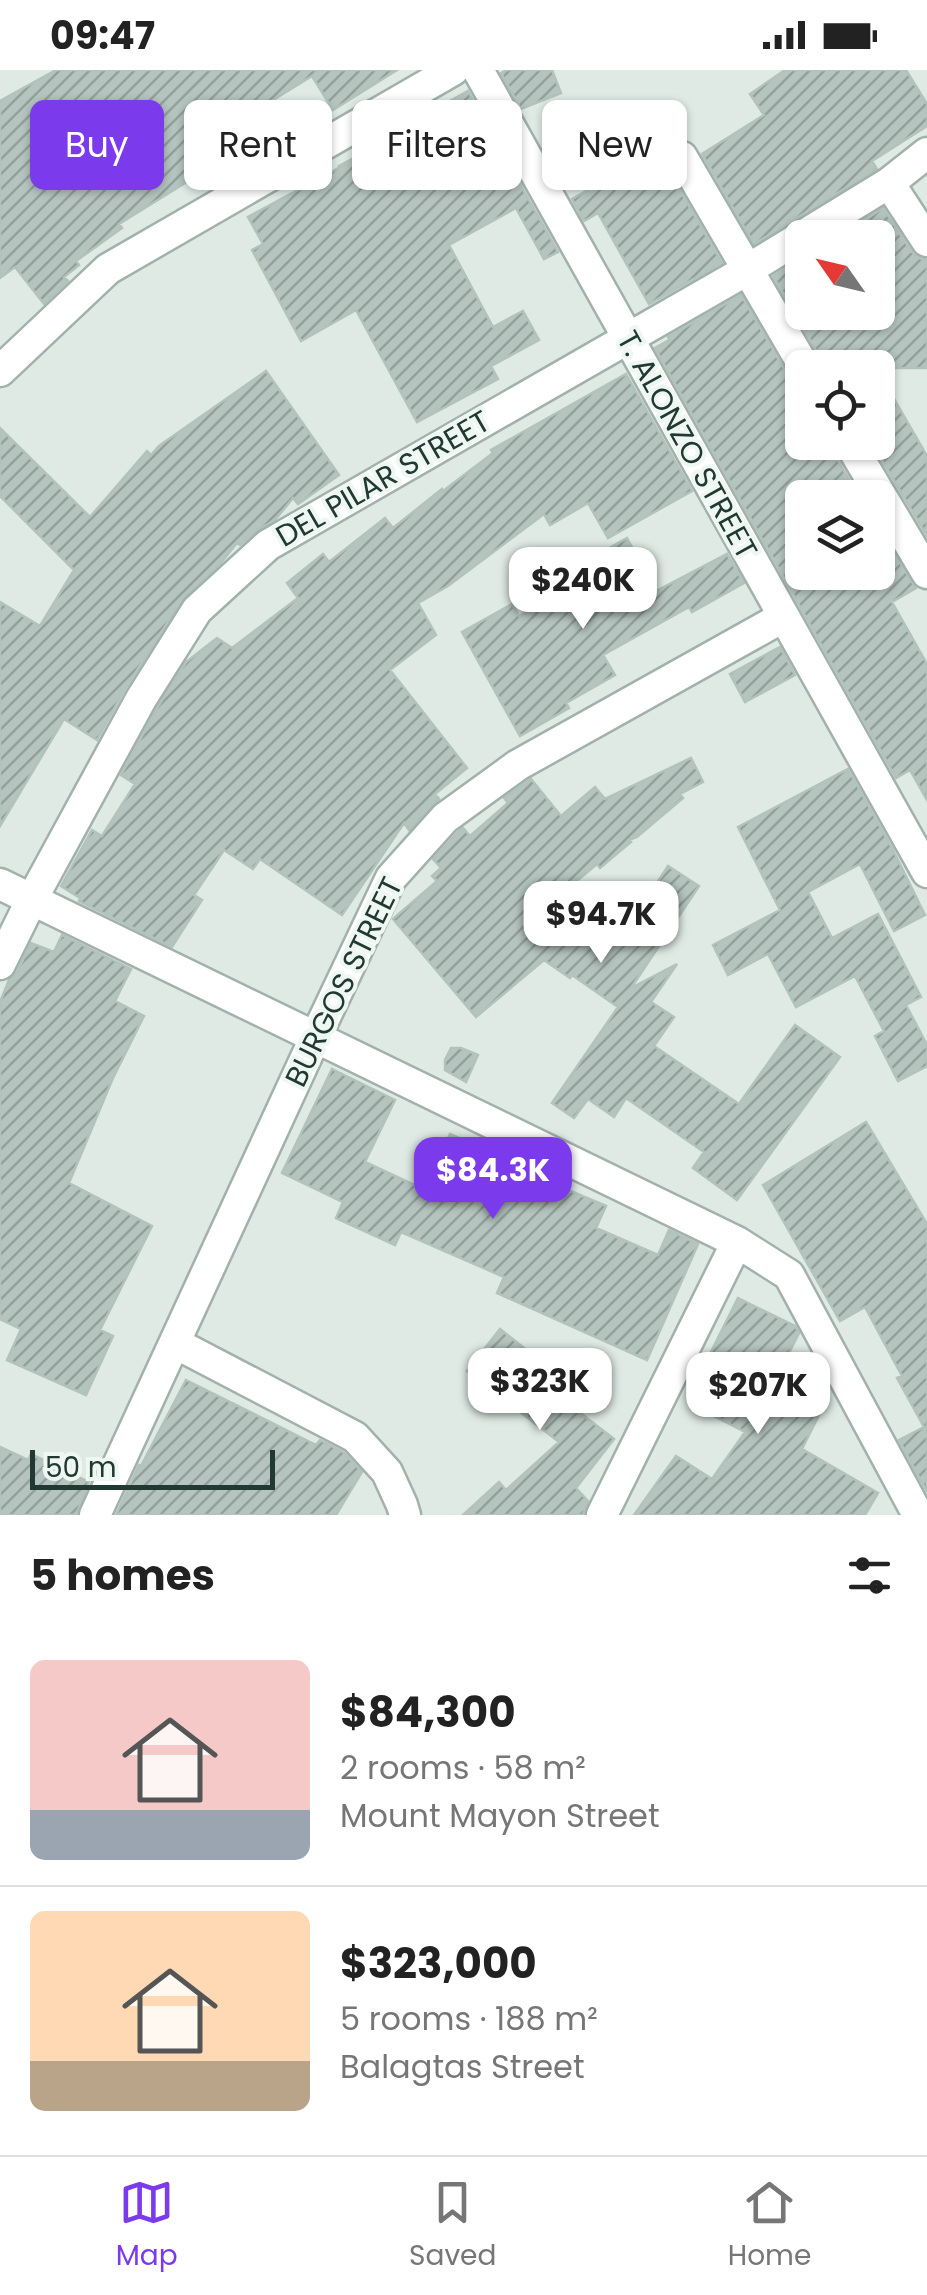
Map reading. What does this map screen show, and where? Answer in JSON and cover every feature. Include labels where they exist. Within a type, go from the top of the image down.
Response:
[{"type":"street","points":[[0,371],[108,269],[453,70]]},
{"type":"street","name":"T. ALONZO STREET","points":[[478,70],[927,872]]},
{"type":"street","name":"DEL PILAR STREET","points":[[0,964],[141,699],[198,610],[268,545],[747,270],[889,183],[927,154]]},
{"type":"street","points":[[687,165],[794,350]]},
{"type":"street","points":[[889,183],[927,241]]},
{"type":"street","points":[[860,460],[927,573]]},
{"type":"street","name":"BURGOS STREET","points":[[95,1515],[391,878],[445,818],[518,764],[783,617]]},
{"type":"street","points":[[0,884],[737,1242],[789,1275],[918,1515]]},
{"type":"street","points":[[602,1515],[737,1242]]},
{"type":"street","points":[[176,1344],[354,1438],[387,1472],[404,1515]]},
{"type":"building","points":[[56,70],[397,70],[333,110],[332,100],[327,100],[312,76],[273,100],[184,100],[184,184],[119,224],[122,228],[76,261],[79,265],[64,277],[68,281],[44,304],[15,267],[0,278],[0,101]]},
{"type":"building","points":[[552,70],[561,93],[522,109],[522,100],[516,100],[501,73]]},
{"type":"building","points":[[785,70],[906,70],[927,104],[927,126],[872,161],[877,169],[793,220],[785,220],[785,225],[754,244],[702,154],[764,115],[750,94]]},
{"type":"building","points":[[468,91],[473,100],[452,100]]},
{"type":"building","points":[[352,159],[352,190],[522,188],[558,252],[544,259],[516,208],[449,245],[493,327],[523,311],[539,340],[491,366],[498,379],[417,422],[356,310],[301,341],[252,250],[263,244],[248,217],[298,190],[332,190],[332,171]]},
{"type":"building","points":[[588,190],[680,190],[722,263],[649,304],[598,213],[584,221],[572,199]]},
{"type":"building","points":[[883,208],[891,220],[864,220]]},
{"type":"building","points":[[895,226],[912,252],[927,260],[927,368],[895,368],[895,350],[816,350],[804,330],[895,330]]},
{"type":"building","points":[[785,269],[785,297],[773,276]]},
{"type":"building","points":[[741,295],[785,370],[785,460],[838,460],[849,480],[785,480],[785,580],[655,348]]},
{"type":"building","points":[[266,371],[339,475],[298,504],[293,498],[275,520],[240,545],[237,543],[184,597],[97,740],[64,719],[0,826],[0,602],[40,626],[74,570],[0,496],[0,428],[90,517],[147,451],[151,455]]},
{"type":"building","points":[[626,374],[692,491],[608,538],[588,503],[550,525],[544,514],[448,586],[418,603],[436,635],[390,670],[467,768],[435,794],[439,799],[409,830],[404,823],[342,915],[260,859],[253,869],[224,850],[194,895],[202,900],[172,947],[79,901],[61,886],[92,830],[102,836],[135,784],[121,775],[186,662],[217,638],[232,648],[298,598],[287,583],[323,554],[329,562],[385,518],[393,528],[493,453],[491,450]]},
{"type":"building","points":[[895,401],[927,456],[927,536],[882,460],[895,460]]},
{"type":"building","points":[[627,538],[656,591],[727,554],[744,583],[692,612],[689,607],[603,655],[615,675],[520,736],[462,632],[512,604],[519,616],[599,572],[592,558]]},
{"type":"building","points":[[895,554],[916,588],[892,602],[927,664],[927,800],[910,770],[896,778],[791,590],[895,590]]},
{"type":"building","points":[[780,647],[795,675],[745,702],[730,674]]},
{"type":"building","points":[[691,758],[703,782],[680,794],[683,798],[637,837],[542,910],[597,949],[619,917],[630,924],[668,866],[699,886],[631,988],[677,964],[651,1002],[674,1017],[654,1046],[739,1104],[795,1025],[840,1057],[737,1200],[693,1168],[704,1152],[626,1098],[614,1117],[588,1099],[574,1118],[552,1103],[618,1007],[544,960],[476,1017],[393,919],[437,881],[432,876],[441,868],[433,859],[458,832],[463,828],[470,836],[508,803],[504,798],[531,779],[561,816],[595,787],[605,799]]},
{"type":"building","points":[[848,769],[925,915],[894,931],[860,864],[808,892],[832,938],[878,914],[921,997],[906,1005],[927,1045],[927,1066],[898,1081],[875,1036],[884,1031],[855,976],[796,1007],[768,954],[728,975],[713,945],[780,910],[738,827]]},
{"type":"building","points":[[62,935],[131,969],[115,1001],[144,1016],[69,1183],[152,1226],[100,1330],[113,1336],[86,1395],[7,1360],[21,1329],[0,1319],[0,1002],[31,943],[54,952]]},
{"type":"building","points":[[451,1048],[478,1055],[466,1082],[445,1070]]},
{"type":"building","points":[[332,1069],[395,1100],[365,1162],[425,1190],[450,1134],[606,1206],[596,1228],[658,1255],[669,1230],[698,1244],[647,1360],[497,1293],[504,1277],[401,1232],[395,1245],[336,1218],[343,1202],[282,1173]]},
{"type":"building","points":[[866,1122],[927,1224],[927,1492],[899,1440],[924,1427],[897,1378],[902,1376],[865,1307],[840,1321],[763,1185]]},
{"type":"building","points":[[738,1298],[795,1326],[799,1333],[773,1385],[822,1409],[802,1449],[878,1493],[865,1515],[634,1515],[676,1456],[712,1479],[745,1432],[698,1408],[717,1370],[705,1364]]},
{"type":"building","points":[[500,1329],[584,1395],[574,1408],[614,1439],[576,1488],[588,1501],[583,1515],[463,1515],[499,1482],[506,1490],[559,1442],[467,1371]]},
{"type":"building","points":[[186,1380],[316,1445],[320,1440],[343,1452],[362,1472],[336,1515],[116,1515]]},
{"type":"building","points":[[0,1447],[28,1460],[31,1454],[89,1482],[76,1515],[0,1515]]}]
